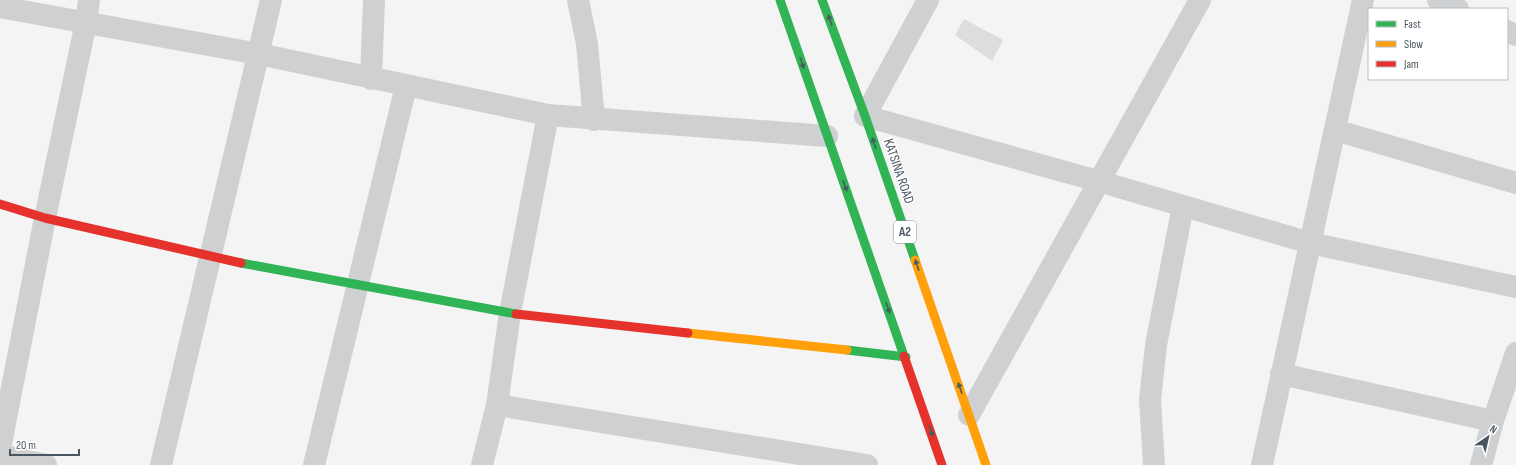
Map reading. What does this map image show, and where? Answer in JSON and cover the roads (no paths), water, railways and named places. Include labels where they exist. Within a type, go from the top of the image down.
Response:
[{"type":"main road","points":[[780,0],[906,357],[942,465]]},
{"type":"main road","name":"KATSINA ROAD","points":[[822,0],[865,116],[986,465]]},
{"type":"main road","points":[[0,204],[45,218],[212,257],[510,313],[906,357]]},
{"type":"street","points":[[0,449],[45,218],[86,22],[89,0]]},
{"type":"street","points":[[161,465],[212,257],[271,0]]},
{"type":"street","points":[[371,79],[374,0]]},
{"type":"street","points":[[578,0],[587,44],[594,120]]},
{"type":"street","points":[[928,0],[865,116],[1098,181],[1310,243],[1516,287]]},
{"type":"street","points":[[969,416],[1098,181],[1200,0]]},
{"type":"street","points":[[1262,465],[1363,0]]},
{"type":"street","points":[[1438,0],[1456,8]]},
{"type":"street","points":[[0,7],[259,54],[371,79],[548,115],[594,120],[827,136]]},
{"type":"street","points":[[314,465],[406,86]]},
{"type":"street","points":[[482,465],[497,405],[510,313],[548,115]]},
{"type":"street","points":[[1335,130],[1516,183]]},
{"type":"street","points":[[1154,465],[1150,400],[1156,345],[1182,206]]},
{"type":"street","points":[[1481,465],[1493,421],[1516,353]]},
{"type":"street","points":[[1281,374],[1493,421]]},
{"type":"street","points":[[497,405],[860,464]]},
{"type":"street","points":[[0,455],[46,465]]}]
